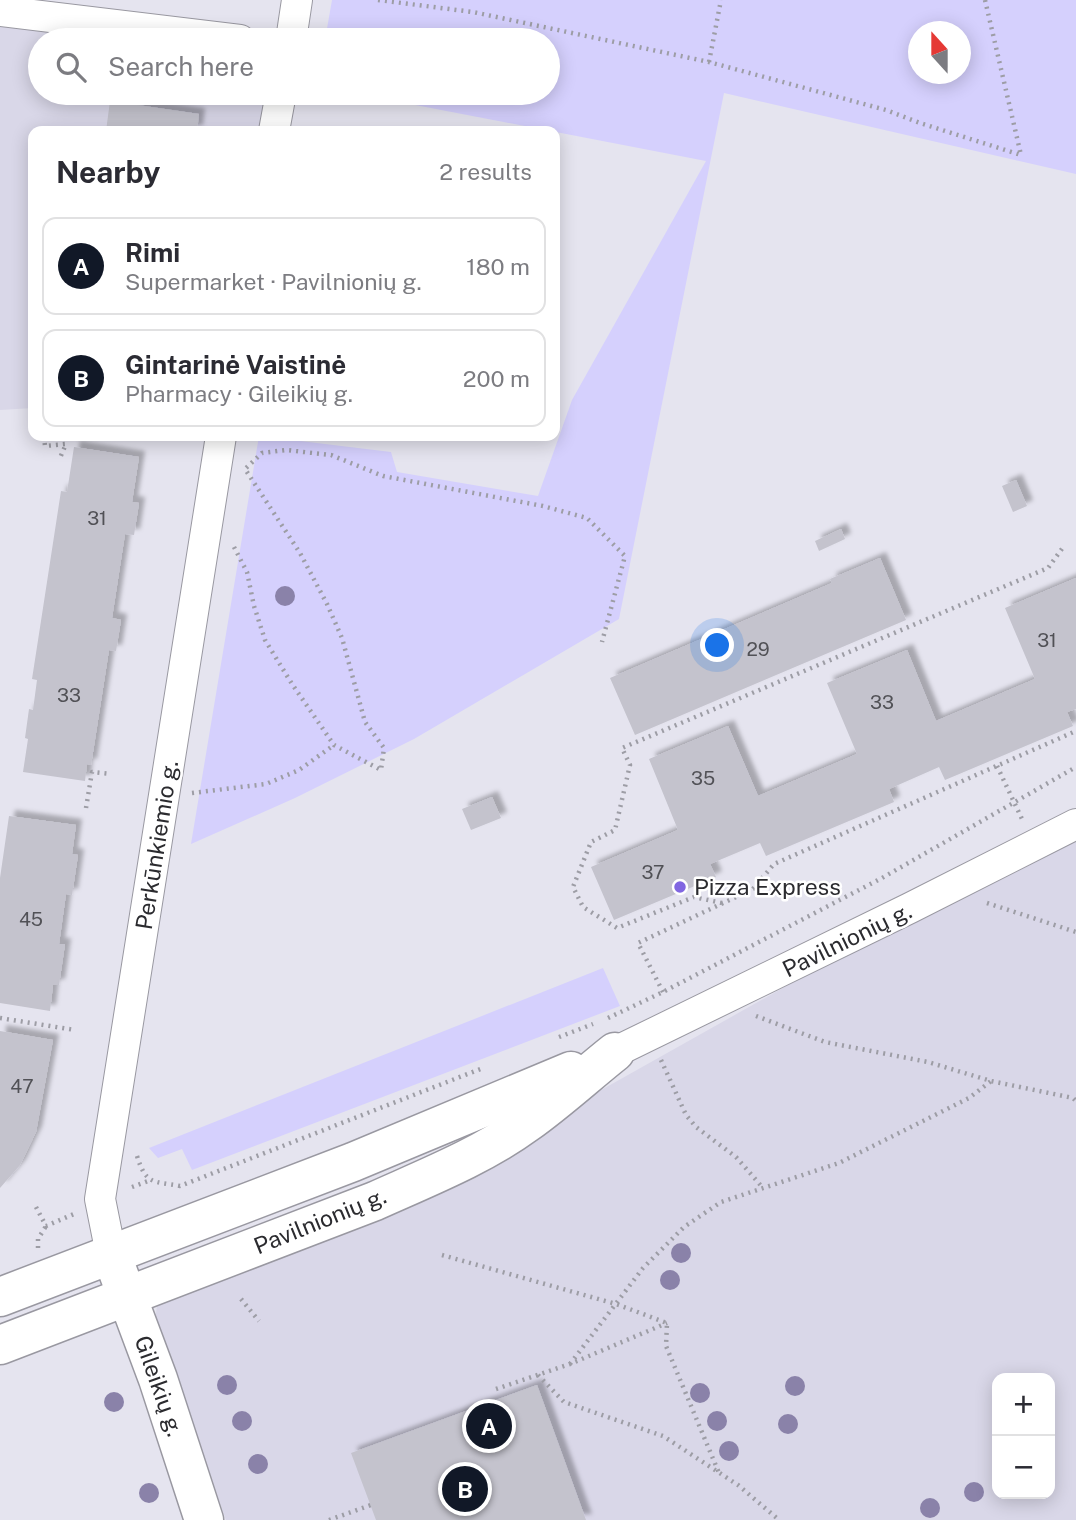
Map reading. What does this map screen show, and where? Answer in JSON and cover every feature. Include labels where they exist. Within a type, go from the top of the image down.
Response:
[{"type":"street","points":[[293,28],[297,0]]},
{"type":"street","points":[[0,11],[141,28]]},
{"type":"street","points":[[275,126],[279,105]]},
{"type":"street","name":"Perkūnkiemio g.","points":[[111,1254],[100,1199],[220,441]]},
{"type":"street","name":"Pavilnionių g.","points":[[0,1297],[353,1162],[656,1034],[1076,824]]},
{"type":"street","name":"Pavilnionių g.","points":[[0,1345],[375,1200],[434,1174],[494,1144],[527,1123],[615,1052]]},
{"type":"street","name":"Gileikių g.","points":[[111,1254],[158,1379],[204,1520]]},
{"type":"path","points":[[378,0],[472,12],[548,28]]},
{"type":"path","points":[[709,62],[721,0]]},
{"type":"path","points":[[560,31],[709,62],[886,110],[1021,155],[985,0]]},
{"type":"path","points":[[44,441],[45,446],[66,444],[60,458]]},
{"type":"path","points":[[232,543],[247,572],[265,640],[334,745],[381,771],[384,748],[365,722],[342,638],[327,604],[300,552],[245,469],[262,453],[286,450],[331,455],[383,475],[543,506],[587,518],[625,556],[602,642]]},
{"type":"path","points":[[722,903],[694,897],[617,928],[583,907],[573,887],[591,842],[615,830],[630,765],[622,748],[1048,568],[1064,546]]},
{"type":"path","points":[[663,992],[638,943],[753,889],[774,864],[1076,731]]},
{"type":"path","points":[[192,793],[266,784],[299,770],[334,745]]},
{"type":"path","points":[[997,766],[1035,845]]},
{"type":"path","points":[[558,1038],[663,992],[882,878],[1076,767]]},
{"type":"path","points":[[86,808],[92,772],[111,774]]},
{"type":"path","points":[[947,890],[1076,932]]},
{"type":"path","points":[[739,993],[757,1017],[825,1042],[928,1062],[991,1082],[1073,1098],[1076,1101]]},
{"type":"path","points":[[0,1018],[75,1030]]},
{"type":"path","points":[[656,1034],[663,1066],[685,1115],[696,1127],[736,1157],[763,1188]]},
{"type":"path","points":[[180,1186],[484,1068]]},
{"type":"path","points":[[570,1364],[643,1268],[684,1227],[721,1202],[839,1163],[969,1098],[991,1082]]},
{"type":"path","points":[[442,1255],[617,1304],[667,1323]]},
{"type":"path","points":[[241,1298],[259,1321]]},
{"type":"path","points":[[496,1389],[570,1364],[667,1323]]},
{"type":"path","points":[[667,1323],[666,1346],[719,1473]]},
{"type":"path","points":[[538,1375],[564,1402],[663,1436],[738,1485],[779,1520]]},
{"type":"path","points":[[329,1520],[371,1505]]},
{"type":"shaded area","points":[[332,0],[1076,0],[1076,174],[724,93],[619,619],[414,739],[295,798],[191,844],[258,441],[300,441],[391,452],[397,472],[538,496],[557,441],[560,441],[572,400],[706,161],[560,133],[560,126],[524,126],[415,105],[560,105],[560,28],[327,28]]},
{"type":"shaded area","points":[[0,22],[54,28],[28,28],[28,105],[263,105],[261,126],[28,126],[28,408],[0,410]]},
{"type":"shaded area","points":[[1076,839],[1076,1520],[226,1520],[155,1322],[157,1305],[178,1291],[434,1196],[530,1140],[571,1107],[797,980]]},
{"type":"shaded area","points":[[603,968],[620,1006],[192,1170],[182,1149],[158,1158],[149,1148]]},
{"type":"building","points":[[109,105],[137,105],[199,114],[198,126],[107,126]]},
{"type":"building","points":[[74,447],[139,457],[132,502],[139,503],[134,535],[125,534],[112,618],[121,620],[116,651],[109,650],[91,765],[87,764],[85,781],[23,772],[29,709],[33,710],[37,680],[32,679],[61,491],[67,492]]},
{"type":"building","points":[[1016,480],[1027,506],[1013,512],[1002,486]]},
{"type":"building","points":[[841,529],[845,539],[819,551],[815,541]]},
{"type":"building","points":[[880,558],[906,620],[635,735],[610,678],[832,583],[830,579]]},
{"type":"building","points":[[1076,578],[1076,709],[1067,712],[1073,726],[945,780],[939,767],[889,789],[894,802],[766,856],[760,843],[710,864],[716,877],[614,920],[591,867],[678,830],[649,759],[728,726],[758,796],[857,754],[827,683],[907,650],[936,721],[1035,679],[1005,608]]},
{"type":"building","points":[[492,797],[501,818],[471,830],[462,809]]},
{"type":"building","points":[[9,816],[76,825],[72,854],[78,855],[72,895],[66,894],[59,944],[65,944],[59,985],[53,985],[50,1011],[0,1003],[0,878]]},
{"type":"building","points":[[0,1031],[53,1040],[36,1132],[20,1165],[0,1188]]},
{"type":"building","points":[[537,1385],[586,1520],[376,1520],[351,1453]]},
{"type":"place","name":"Pizza Express","points":[[680,887]]},
{"type":"place","name":"Rimi","points":[[489,1426]]},
{"type":"place","name":"Gintarinė Vaistinė","points":[[465,1489]]}]
